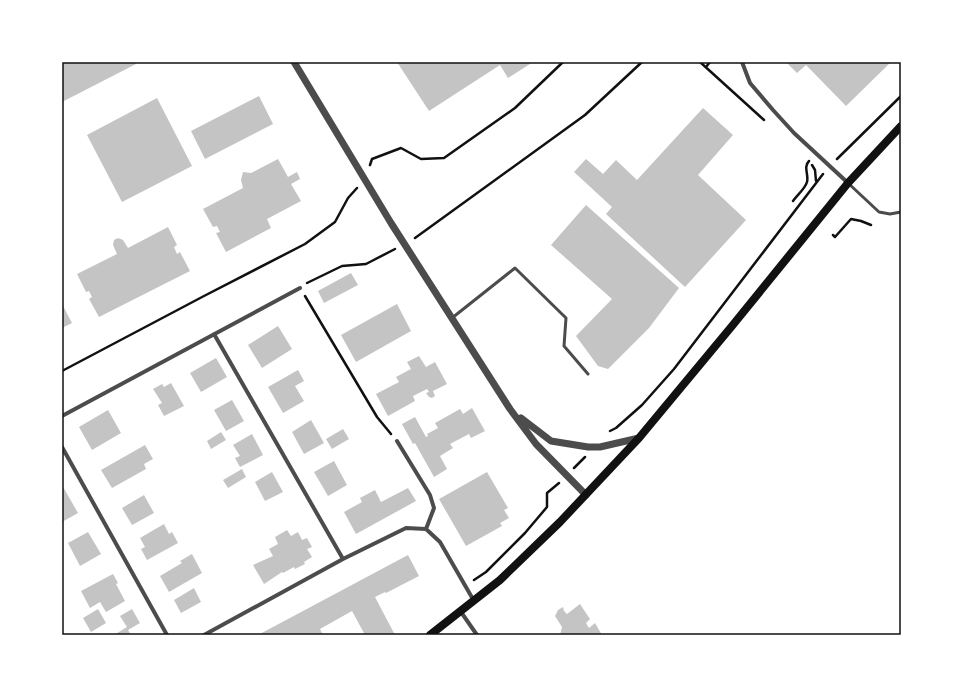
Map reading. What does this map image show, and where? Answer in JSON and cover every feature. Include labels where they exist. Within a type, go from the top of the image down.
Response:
[{"type":"main road","points":[[430,635],[500,580],[586,495],[639,438],[848,183],[901,126]]},
{"type":"street","points":[[294,62],[364,180],[510,409],[536,444],[586,495]]},
{"type":"street","points":[[742,62],[750,83],[764,100],[794,133],[848,183]]},
{"type":"street","points":[[62,416],[300,288]]},
{"type":"street","points":[[214,334],[343,559]]},
{"type":"street","points":[[510,409],[522,420],[551,441],[588,447],[600,447],[639,438]]},
{"type":"street","points":[[398,441],[430,495],[434,508],[426,529]]},
{"type":"street","points":[[62,447],[167,635]]},
{"type":"street","points":[[204,635],[343,559],[406,528],[426,529],[440,542],[475,601]]},
{"type":"street","points":[[461,612],[477,635]]},
{"type":"lane","points":[[848,183],[879,212],[890,214],[901,212]]},
{"type":"lane","points":[[452,318],[515,268],[566,318],[564,346],[588,374]]},
{"type":"path","points":[[62,371],[305,244],[335,222],[348,198],[364,180],[372,159],[401,148],[421,159],[444,158],[514,108],[563,62]]},
{"type":"path","points":[[398,441],[377,417],[300,288],[342,266],[366,264],[412,240],[585,115],[642,62]]},
{"type":"path","points":[[700,62],[764,120]]},
{"type":"path","points":[[706,67],[710,62]]},
{"type":"path","points":[[606,434],[616,428],[642,404],[674,369],[816,181],[901,96]]},
{"type":"path","points":[[793,201],[807,183],[807,163],[810,160],[815,170],[816,181]]},
{"type":"path","points":[[833,235],[835,237],[851,219],[871,225]]},
{"type":"path","points":[[466,586],[486,572],[525,533],[546,507],[547,493],[567,476],[584,458],[588,447]]},
{"type":"building","points":[[62,62],[135,62],[136,64],[62,102]]},
{"type":"building","points":[[397,62],[529,62],[530,64],[508,78],[500,65],[429,111]]},
{"type":"building","points":[[786,62],[891,62],[846,106],[806,65],[797,73]]},
{"type":"building","points":[[259,96],[273,124],[205,159],[191,131]]},
{"type":"building","points":[[157,98],[192,166],[122,202],[87,135]]},
{"type":"building","points":[[703,108],[733,135],[698,175],[746,220],[685,287],[606,214],[612,207],[574,172],[586,159],[603,174],[616,160],[637,180]]},
{"type":"building","points":[[278,159],[288,177],[297,172],[300,179],[291,184],[301,201],[267,219],[271,228],[226,252],[216,233],[220,232],[217,226],[213,227],[203,209],[243,188],[241,180],[243,172],[251,173]]},
{"type":"building","points":[[586,205],[679,288],[649,328],[608,369],[598,366],[576,336],[612,299],[551,245]]},
{"type":"building","points":[[168,227],[177,245],[174,247],[177,254],[180,252],[190,271],[99,317],[89,299],[92,297],[89,291],[86,292],[77,274],[117,254],[113,245],[114,240],[118,238],[123,240],[128,248]]},
{"type":"building","points":[[351,273],[358,285],[324,303],[318,291]]},
{"type":"building","points":[[62,304],[72,323],[62,328]]},
{"type":"building","points":[[397,304],[411,331],[356,362],[341,335]]},
{"type":"building","points":[[278,326],[292,349],[262,368],[248,345]]},
{"type":"building","points":[[419,356],[426,367],[435,362],[447,384],[433,391],[435,396],[432,398],[426,393],[429,392],[427,389],[413,396],[415,401],[388,416],[376,394],[399,382],[396,377],[411,369],[407,362]]},
{"type":"building","points":[[216,358],[227,377],[201,392],[190,373]]},
{"type":"building","points":[[298,370],[304,381],[295,386],[304,401],[283,413],[268,387]]},
{"type":"building","points":[[171,383],[184,406],[164,416],[158,405],[162,403],[153,389],[162,384],[164,387]]},
{"type":"building","points":[[232,400],[244,421],[226,431],[214,410]]},
{"type":"building","points":[[472,408],[485,431],[471,438],[469,434],[450,444],[453,448],[440,456],[447,469],[434,477],[415,443],[413,444],[402,424],[415,417],[426,437],[428,436],[427,434],[438,428],[435,423],[460,409],[463,414]]},
{"type":"building","points":[[108,410],[121,433],[92,450],[79,427]]},
{"type":"building","points":[[311,420],[324,443],[304,454],[292,432]]},
{"type":"building","points":[[343,429],[349,439],[332,449],[326,439]]},
{"type":"building","points":[[221,432],[226,440],[211,449],[207,441]]},
{"type":"building","points":[[252,434],[263,455],[240,467],[235,458],[240,456],[233,445]]},
{"type":"building","points":[[145,445],[153,459],[144,464],[146,469],[112,488],[101,470]]},
{"type":"building","points":[[334,461],[347,485],[328,496],[314,472]]},
{"type":"building","points":[[242,469],[246,477],[228,488],[223,480]]},
{"type":"building","points":[[272,472],[283,492],[265,501],[255,482]]},
{"type":"building","points":[[487,472],[508,508],[504,510],[509,518],[500,523],[502,526],[466,546],[439,499]]},
{"type":"building","points":[[62,485],[78,513],[62,522]]},
{"type":"building","points":[[408,488],[416,501],[356,534],[344,512],[362,502],[360,498],[375,490],[381,502]]},
{"type":"building","points":[[144,495],[154,513],[132,525],[122,508]]},
{"type":"building","points":[[164,524],[169,534],[172,532],[178,543],[147,560],[141,549],[145,547],[140,538]]},
{"type":"building","points":[[287,530],[291,536],[298,532],[302,540],[307,538],[312,547],[307,549],[312,557],[304,562],[305,564],[295,569],[294,567],[283,573],[282,572],[264,584],[253,565],[273,556],[269,549],[278,544],[275,537]]},
{"type":"building","points":[[88,532],[101,554],[80,566],[68,543]]},
{"type":"building","points":[[192,554],[202,573],[169,592],[160,576],[182,563],[180,561]]},
{"type":"building","points":[[408,555],[419,576],[375,597],[395,635],[365,635],[352,611],[320,629],[323,635],[258,635]]},
{"type":"building","points":[[113,574],[118,583],[116,584],[125,601],[106,612],[100,602],[90,608],[81,591]]},
{"type":"building","points":[[194,588],[201,602],[181,613],[174,600]]},
{"type":"building","points":[[580,604],[590,619],[586,623],[589,628],[595,623],[602,635],[560,635],[562,627],[555,616],[558,610],[563,607],[567,614]]},
{"type":"building","points":[[98,609],[106,623],[91,632],[83,618]]},
{"type":"building","points":[[132,609],[140,623],[128,630],[131,635],[114,635],[127,627],[120,616]]}]
